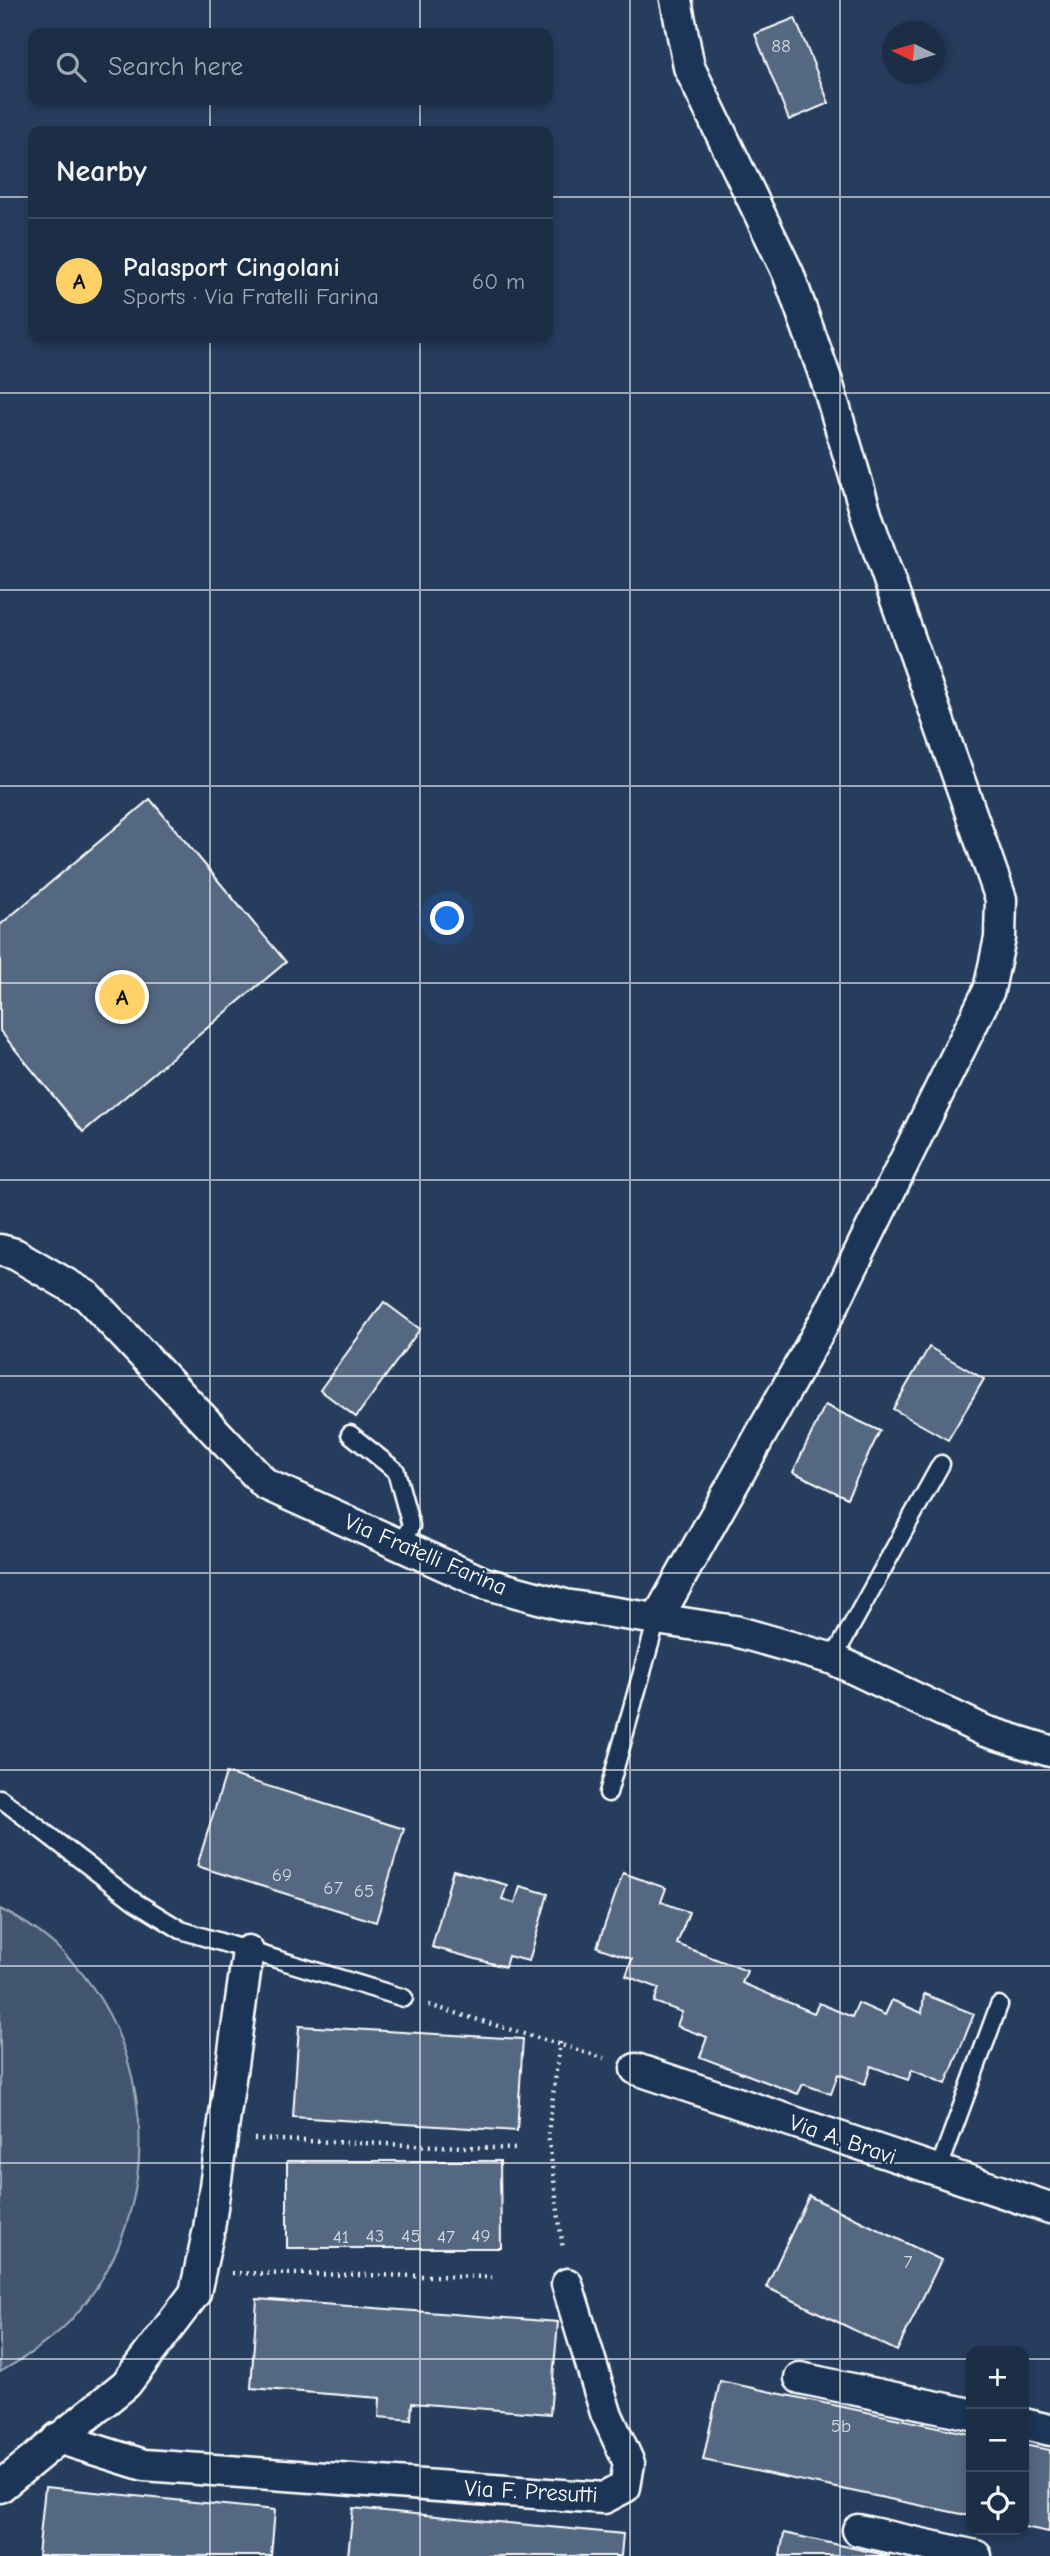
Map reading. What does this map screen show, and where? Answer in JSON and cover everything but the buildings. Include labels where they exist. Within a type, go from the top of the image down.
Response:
[{"type":"street","points":[[657,1619],[832,1308],[989,990],[1000,938],[1001,899],[868,520],[827,382],[788,273],[690,67],[676,0]]},
{"type":"street","name":"Via Fratelli Farina","points":[[0,1250],[15,1254],[87,1296],[265,1484],[484,1583],[565,1605],[735,1631],[833,1659],[985,1731],[1050,1751]]},
{"type":"street","points":[[0,2487],[126,2384],[195,2294],[209,2229],[248,1951]]},
{"type":"street","name":"Via A. Bravi","points":[[636,2069],[1050,2208]]},
{"type":"street","name":"Via F. Presutti","points":[[58,2438],[144,2466],[604,2498],[625,2487],[629,2463],[606,2413],[567,2284]]},
{"type":"street","points":[[800,2378],[966,2413]]},
{"type":"street","points":[[1029,2425],[1050,2430]]},
{"type":"street","points":[[858,2530],[976,2556]]},
{"type":"lane","points":[[350,1434],[396,1471],[411,1526],[399,1545]]},
{"type":"lane","points":[[833,1659],[941,1464]]},
{"type":"lane","points":[[608,1793],[657,1619]]},
{"type":"lane","points":[[0,1798],[134,1900],[181,1930],[404,1998]]},
{"type":"lane","points":[[938,2171],[999,2005]]},
{"type":"path","points":[[404,1998],[560,2042],[636,2069]]},
{"type":"path","points":[[560,2042],[548,2134],[567,2284]]},
{"type":"path","points":[[222,2138],[517,2149]]},
{"type":"path","points":[[200,2272],[492,2277]]},
{"type":"shaded area","points":[[0,1909],[52,1943],[92,1987],[121,2040],[136,2097],[139,2157],[129,2216],[106,2272],[69,2322],[36,2349],[0,2372]]},
{"type":"place","name":"Palasport Cingolani","points":[[122,997]]}]
